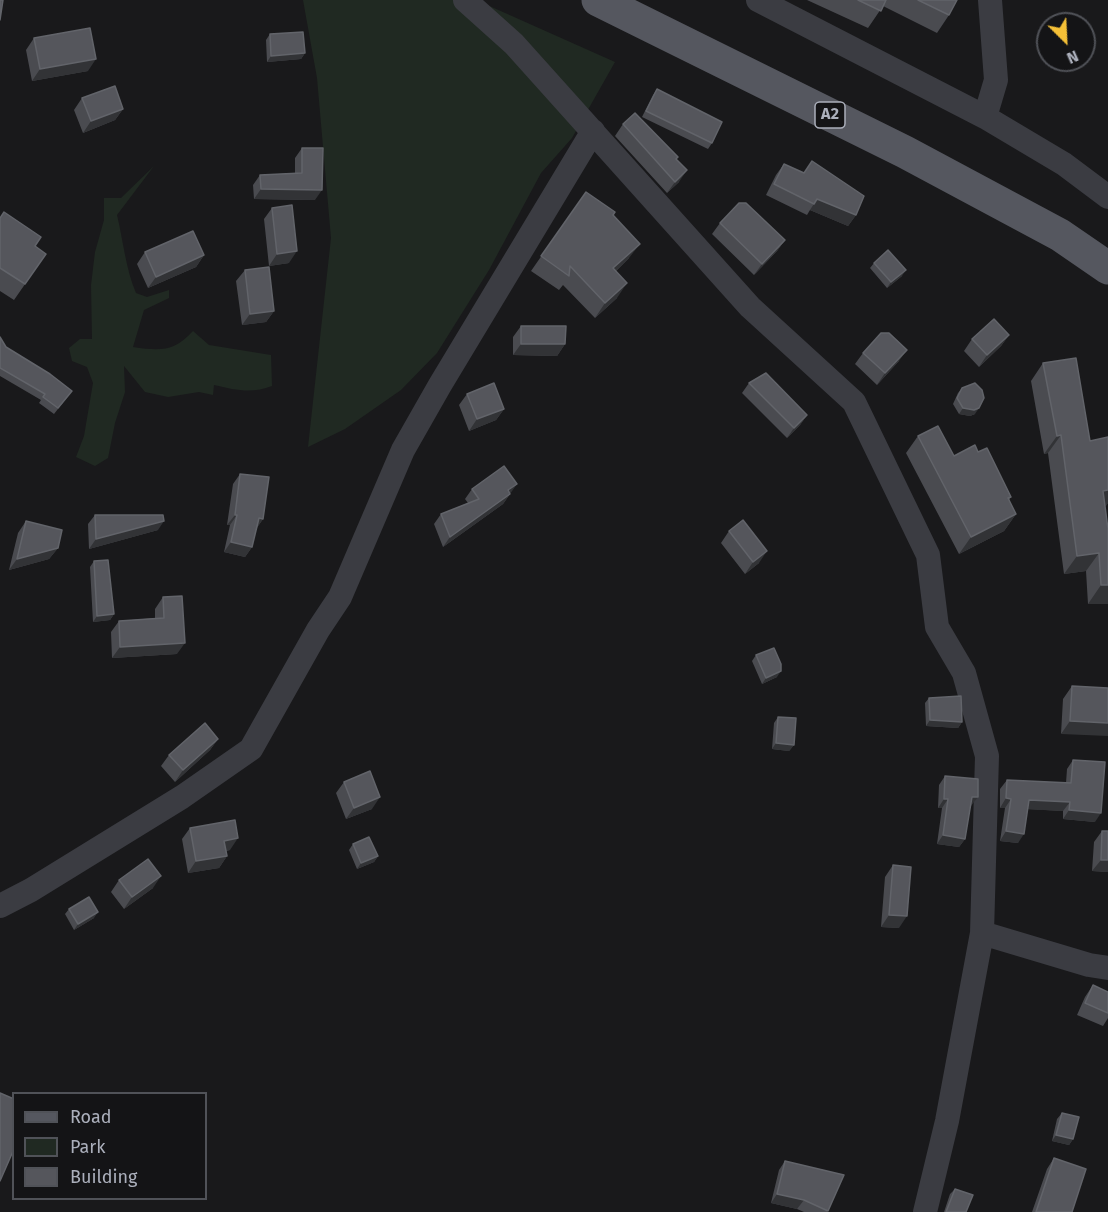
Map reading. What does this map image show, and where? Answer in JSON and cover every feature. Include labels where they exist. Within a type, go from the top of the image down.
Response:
[{"type":"main road","name":"A2","points":[[598,0],[905,152],[1060,235],[1108,268]]},
{"type":"street","points":[[465,0],[514,44],[750,307],[854,402],[928,555],[937,627],[964,673],[987,756],[982,933],[947,1121],[925,1212]]},
{"type":"street","points":[[758,0],[985,117],[1064,164],[1108,197]]},
{"type":"street","points":[[985,117],[996,80],[990,0]]},
{"type":"street","points":[[0,906],[32,890],[182,797],[251,749],[318,630],[340,597],[403,450],[593,131]]},
{"type":"street","points":[[982,933],[1089,965],[1108,968]]},
{"type":"green space","points":[[303,0],[476,0],[615,62],[572,138],[541,173],[489,270],[437,353],[401,390],[345,429],[308,447],[331,238],[317,78]]},
{"type":"green space","points":[[154,166],[117,215],[127,265],[136,293],[147,297],[169,290],[169,298],[144,310],[133,347],[166,348],[179,343],[193,331],[209,345],[271,355],[272,386],[250,391],[214,385],[213,395],[199,392],[168,397],[145,392],[124,366],[125,392],[115,423],[108,458],[95,466],[76,457],[84,436],[93,383],[87,367],[72,361],[69,348],[80,339],[92,339],[91,285],[95,252],[104,220],[104,198],[121,198]]},
{"type":"building","points":[[0,0],[3,0],[0,20]]},
{"type":"building","points":[[858,0],[886,0],[881,11]]},
{"type":"building","points":[[918,0],[957,0],[949,15]]},
{"type":"building","points":[[90,28],[96,59],[40,69],[34,38]]},
{"type":"building","points":[[303,32],[305,53],[271,56],[270,34]]},
{"type":"building","points":[[115,86],[123,109],[91,121],[82,98]]},
{"type":"building","points":[[657,89],[722,122],[712,143],[646,111]]},
{"type":"building","points":[[635,113],[678,157],[676,159],[687,170],[675,182],[623,124]]},
{"type":"building","points":[[302,148],[323,148],[322,190],[261,189],[260,175],[302,173]]},
{"type":"building","points":[[812,161],[864,196],[856,215],[817,199],[814,204],[774,184],[784,164],[804,173]]},
{"type":"building","points":[[586,192],[615,212],[613,215],[640,244],[613,268],[627,283],[605,303],[570,266],[569,276],[541,256]]},
{"type":"building","points":[[739,203],[746,203],[785,240],[762,264],[720,223]]},
{"type":"building","points":[[292,205],[297,251],[277,254],[272,208]]},
{"type":"building","points":[[4,212],[41,237],[35,246],[46,254],[25,284],[0,268],[0,218]]},
{"type":"building","points":[[193,231],[204,255],[156,277],[145,252]]},
{"type":"building","points":[[888,250],[906,270],[891,282],[874,263]]},
{"type":"building","points":[[269,267],[274,311],[250,314],[245,270]]},
{"type":"building","points":[[994,319],[1009,335],[987,355],[972,339]]},
{"type":"building","points":[[521,326],[566,326],[565,344],[521,344]]},
{"type":"building","points":[[881,333],[889,333],[907,350],[885,373],[863,353]]},
{"type":"building","points":[[0,337],[6,347],[50,374],[72,391],[58,408],[43,397],[45,394],[0,368]]},
{"type":"building","points":[[1076,358],[1090,441],[1108,437],[1108,490],[1103,491],[1108,529],[1108,585],[1101,585],[1099,553],[1077,556],[1061,435],[1057,436],[1043,363]]},
{"type":"building","points":[[766,373],[807,415],[794,428],[749,383]]},
{"type":"building","points":[[494,383],[504,409],[477,419],[467,394]]},
{"type":"building","points":[[975,383],[982,390],[984,398],[979,408],[974,410],[963,408],[957,398],[962,388]]},
{"type":"building","points":[[938,426],[954,456],[975,445],[978,452],[987,448],[1011,497],[1008,498],[1016,514],[971,537],[918,436]]},
{"type":"building","points":[[504,466],[517,484],[508,490],[510,494],[450,537],[441,514],[479,499],[472,489]]},
{"type":"building","points":[[240,474],[269,477],[263,519],[259,518],[252,547],[231,542],[237,515],[235,515]]},
{"type":"building","points":[[95,515],[163,515],[164,521],[96,539]]},
{"type":"building","points":[[743,520],[767,551],[753,562],[729,531]]},
{"type":"building","points":[[26,521],[62,530],[58,548],[17,559]]},
{"type":"building","points":[[108,560],[114,614],[97,616],[94,561]]},
{"type":"building","points":[[182,596],[185,643],[120,647],[119,621],[164,618],[163,597]]},
{"type":"building","points":[[774,648],[781,664],[781,671],[766,678],[756,655]]},
{"type":"building","points":[[1072,686],[1108,688],[1108,723],[1070,721]]},
{"type":"building","points":[[961,696],[962,722],[930,720],[929,698]]},
{"type":"building","points":[[778,717],[796,718],[794,745],[776,743]]},
{"type":"building","points":[[205,723],[218,739],[183,770],[169,755]]},
{"type":"building","points":[[1073,760],[1105,762],[1101,813],[1069,810],[1070,802],[1029,800],[1024,834],[1006,831],[1011,799],[1006,798],[1007,780],[1071,783]]},
{"type":"building","points":[[370,771],[380,797],[354,808],[344,782]]},
{"type":"building","points":[[945,776],[978,779],[978,797],[972,797],[965,839],[943,835],[948,799],[944,799]]},
{"type":"building","points":[[235,820],[238,838],[224,841],[227,856],[196,861],[190,828]]},
{"type":"building","points":[[1102,831],[1108,831],[1108,860],[1101,860]]},
{"type":"building","points":[[369,837],[378,856],[361,863],[353,844]]},
{"type":"building","points":[[148,859],[161,876],[132,897],[119,880]]},
{"type":"building","points":[[893,865],[911,867],[907,916],[889,915]]},
{"type":"building","points":[[89,897],[98,912],[78,924],[69,909]]},
{"type":"building","points":[[1093,985],[1108,992],[1108,1013],[1085,1003]]},
{"type":"building","points":[[0,1093],[12,1098],[12,1154],[0,1181]]},
{"type":"building","points":[[1062,1113],[1079,1117],[1073,1139],[1056,1135]]},
{"type":"building","points":[[1054,1158],[1086,1169],[1072,1212],[1036,1212]]},
{"type":"building","points":[[785,1161],[844,1175],[828,1211],[804,1200],[777,1194]]},
{"type":"building","points":[[955,1189],[973,1195],[966,1212],[946,1212]]}]
